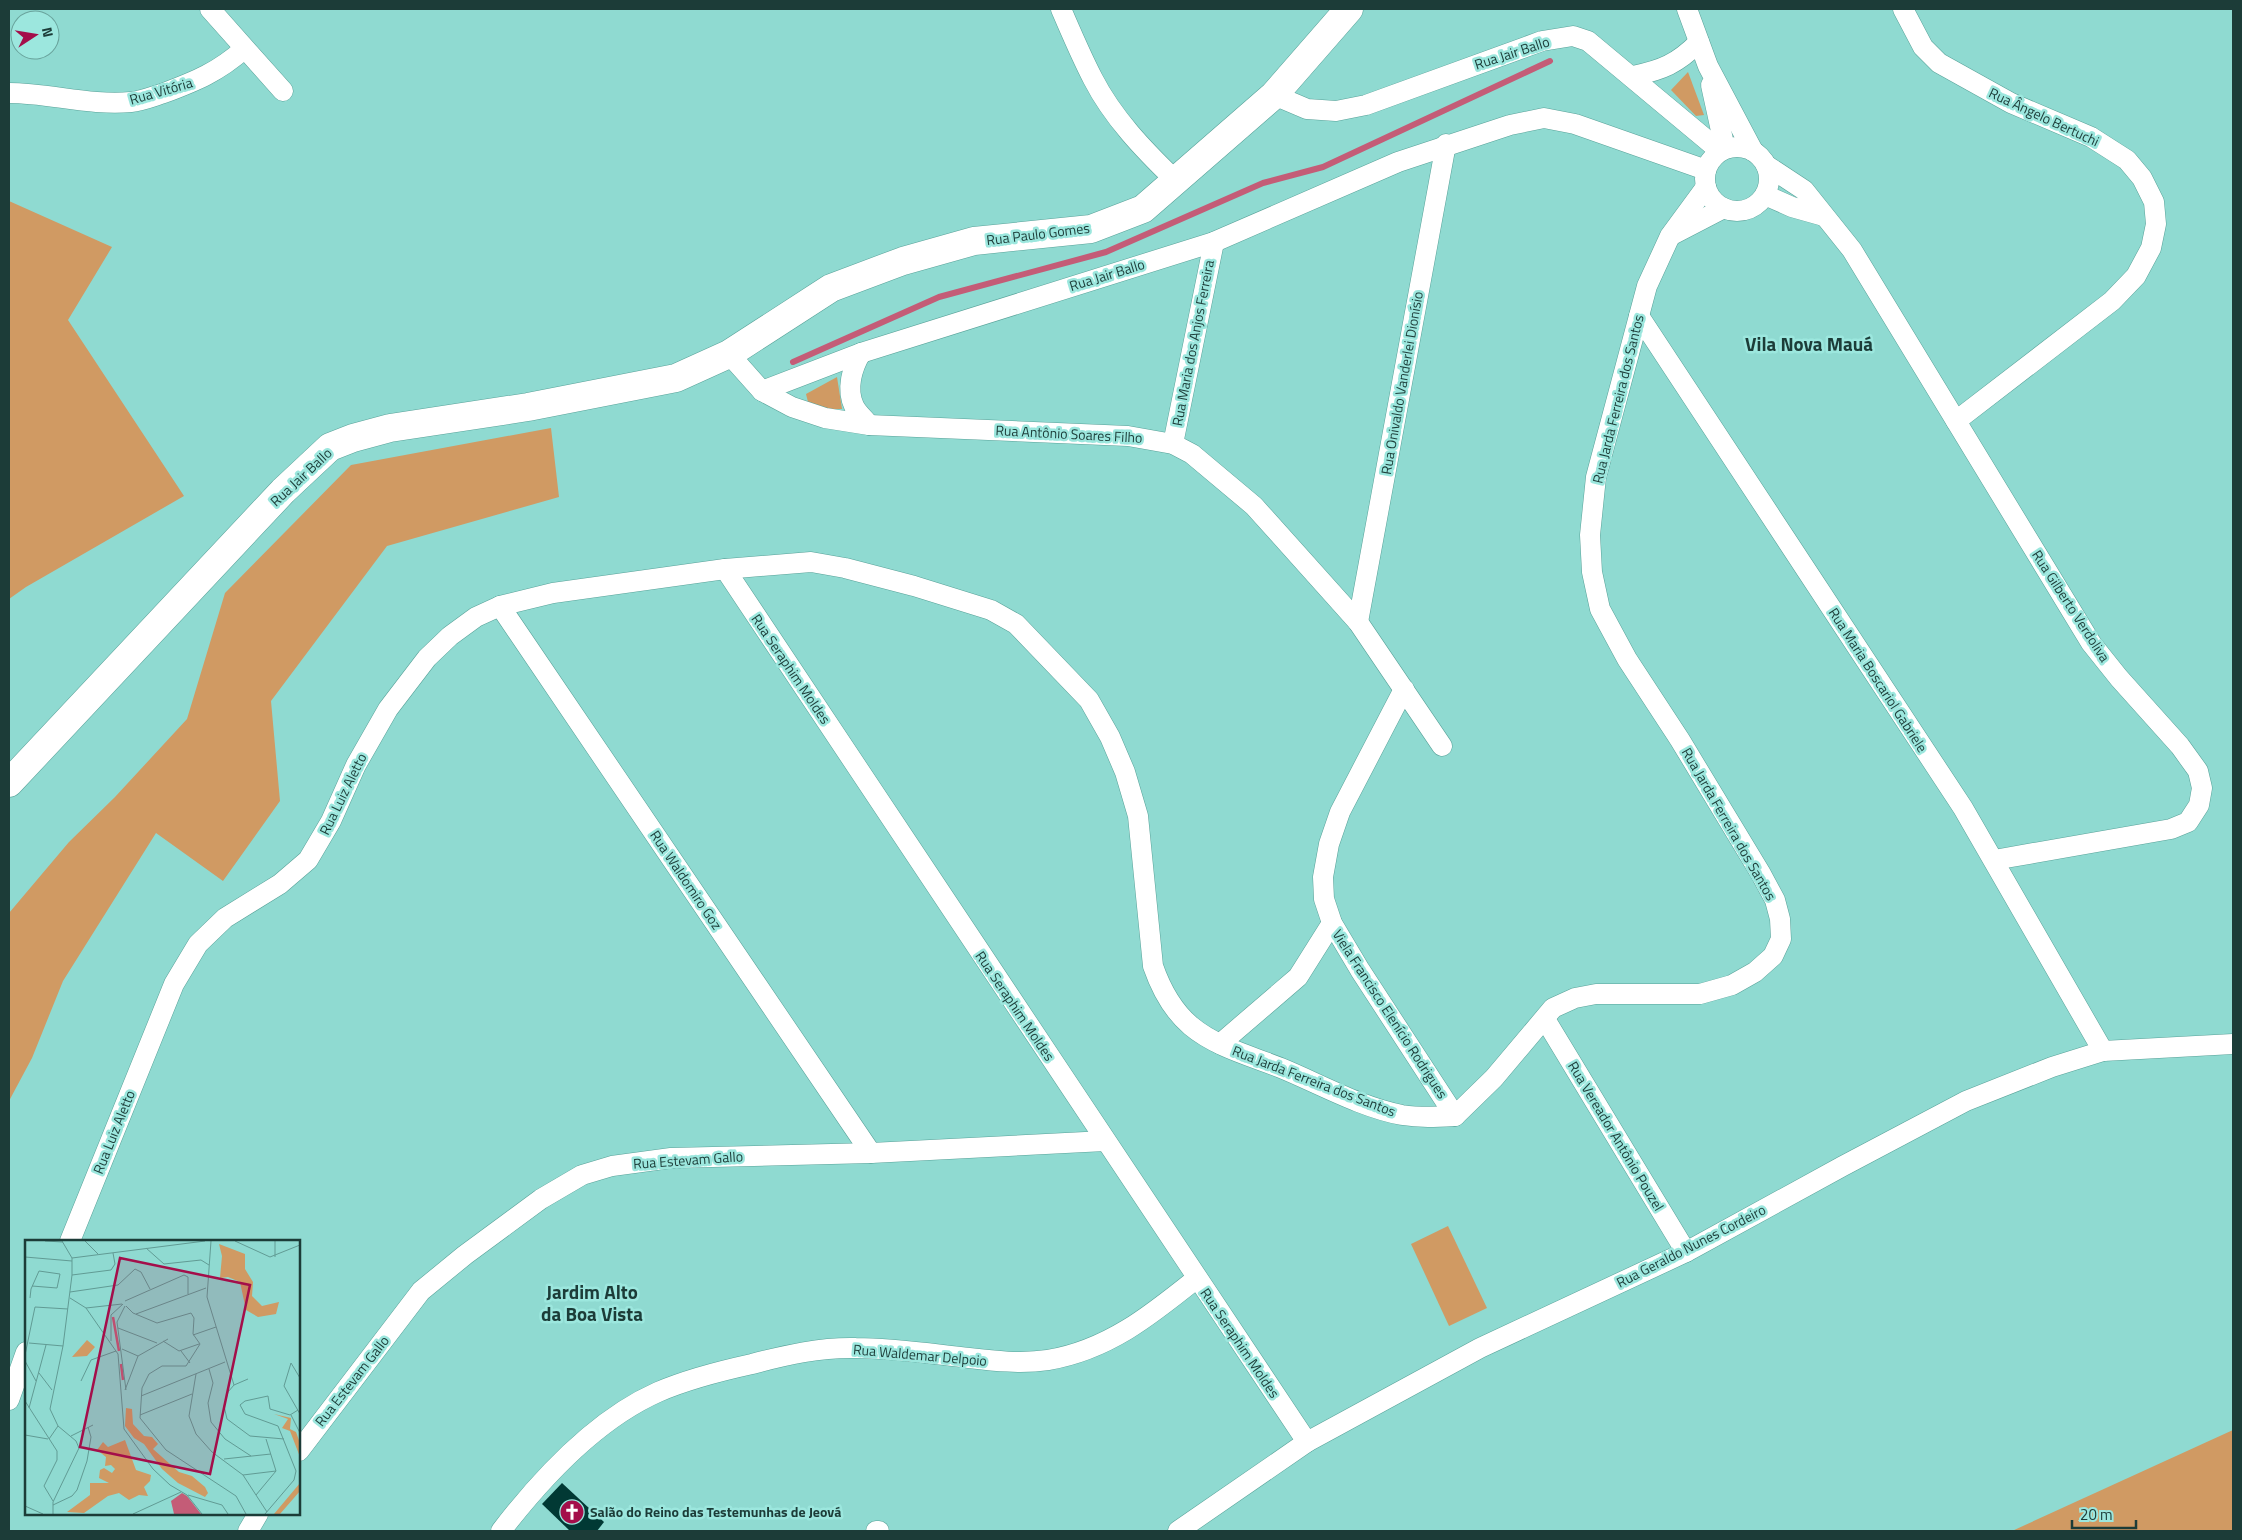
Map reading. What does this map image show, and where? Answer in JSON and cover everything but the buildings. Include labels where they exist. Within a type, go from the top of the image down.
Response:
[{"type":"main road","name":"Rua Paulo Gomes","points":[[729,354],[832,288],[903,261],[974,241],[1091,229],[1143,209],[1274,95],[1349,9]]},
{"type":"main road","name":"Rua Jair Ballo","points":[[9,784],[283,491],[330,447],[353,438],[390,428],[528,407],[676,378],[729,354]]},
{"type":"street","points":[[210,9],[282,91]]},
{"type":"street","points":[[1061,9],[1093,80],[1120,121],[1148,154],[1175,180]]},
{"type":"street","points":[[1687,9],[1708,66],[1759,158],[1768,180],[1765,195],[1751,208],[1733,210],[1724,208],[1713,199],[1706,179],[1709,163],[1723,150],[1744,147],[1759,158]]},
{"type":"street","name":"Rua Ângelo Bertuchi","points":[[1903,9],[1924,47],[1939,63],[2011,103],[2091,137],[2127,160],[2142,178],[2154,202],[2156,224],[2151,248],[2136,276],[2112,301],[1956,422]]},
{"type":"street","name":"Rua Jair Ballo","points":[[1274,95],[1307,109],[1336,111],[1366,105],[1542,40],[1573,36],[1588,41],[1723,150]]},
{"type":"street","points":[[1633,76],[1657,72],[1675,63],[1698,42]]},
{"type":"street","name":"Rua Vitória","points":[[9,93],[32,93],[101,101],[132,102],[213,74],[244,49]]},
{"type":"street","points":[[1708,66],[1723,150]]},
{"type":"street","name":"Rua Jair Ballo","points":[[762,392],[861,353],[1214,242],[1398,162],[1446,144],[1510,124],[1544,118],[1575,124],[1706,179]]},
{"type":"street","name":"Rua Onivaldo Vanderlei Dionísio","points":[[1358,622],[1446,144]]},
{"type":"street","name":"Rua Gilberto Verdoliva","points":[[1759,158],[1804,190],[1852,250],[2091,643],[2119,678],[2180,746],[2198,771],[2202,788],[2199,806],[2188,822],[2171,829],[1994,860]]},
{"type":"street","name":"Rua Jarda Ferreira dos Santos","points":[[725,569],[811,562],[845,568],[968,601],[991,610],[1016,624],[1089,700],[1110,737],[1125,772],[1138,816],[1152,966],[1161,988],[1175,1010],[1191,1027],[1220,1044],[1366,1104],[1401,1114],[1429,1118],[1455,1116],[1494,1078],[1553,1008],[1575,998],[1596,994],[1700,994],[1732,985],[1755,972],[1773,956],[1781,939],[1780,920],[1775,900],[1680,740],[1627,659],[1600,609],[1592,572],[1590,535],[1596,477],[1647,286],[1670,236],[1706,179]]},
{"type":"street","points":[[1765,195],[1792,207],[1824,216]]},
{"type":"street","points":[[1670,236],[1724,208]]},
{"type":"street","name":"Rua Maria dos Anjos Ferreira","points":[[1174,444],[1214,242]]},
{"type":"street","name":"Rua Maria Boscariol Gabriele","points":[[1639,316],[1957,800],[1994,860],[2103,1051]]},
{"type":"street","points":[[861,353],[852,368],[852,392],[854,406],[869,425]]},
{"type":"street","name":"Rua Antônio Soares Filho","points":[[729,354],[762,392],[792,407],[824,418],[869,425],[1128,436],[1174,444],[1192,454],[1254,506],[1358,622],[1442,746]]},
{"type":"street","name":"Rua Luiz Aletto","points":[[70,1240],[174,984],[198,944],[225,918],[280,884],[308,860],[332,821],[356,765],[388,709],[426,658],[450,636],[476,617],[500,606],[553,593],[725,569]]},
{"type":"street","name":"Rua Seraphim Moldes","points":[[725,569],[1307,1442]]},
{"type":"street","name":"Rua Waldomiro Goz","points":[[500,606],[871,1153]]},
{"type":"street","name":"Viela Francisco Elenício Rodrigues","points":[[1404,689],[1340,812],[1329,844],[1323,876],[1324,899],[1332,923],[1455,1116]]},
{"type":"street","points":[[1220,1044],[1298,977],[1332,923]]},
{"type":"street","name":"Rua Vereador Antônio Pouzel","points":[[1545,1019],[1686,1252]]},
{"type":"street","name":"Rua Geraldo Nunes Cordeiro","points":[[1178,1531],[1307,1442],[1480,1348],[1686,1252],[1966,1101],[2052,1067],[2103,1051],[2233,1044]]},
{"type":"street","name":"Rua Estevam Gallo","points":[[300,1450],[421,1291],[464,1255],[541,1199],[582,1175],[612,1166],[671,1158],[871,1153],[1105,1140]]},
{"type":"street","name":"Rua Waldemar Delpoio","points":[[502,1531],[551,1472],[594,1434],[626,1410],[657,1392],[693,1379],[801,1352],[856,1348],[1000,1361],[1047,1360],[1085,1350],[1119,1336],[1155,1312],[1196,1278]]},
{"type":"street","points":[[9,1400],[25,1355]]},
{"type":"street","points":[[248,1531],[257,1515]]},
{"type":"shaded area","points":[[1688,72],[1704,115],[1696,116],[1671,90]]},
{"type":"shaded area","points":[[9,201],[112,247],[68,320],[184,496],[26,587],[9,599]]},
{"type":"shaded area","points":[[837,377],[842,409],[826,409],[808,402],[806,394]]},
{"type":"shaded area","points":[[551,428],[559,497],[387,546],[271,701],[280,801],[223,881],[156,833],[63,981],[32,1058],[9,1101],[9,913],[69,842],[115,797],[187,719],[225,593],[351,465]]},
{"type":"shaded area","points":[[1448,1226],[1487,1308],[1449,1326],[1411,1244]]},
{"type":"shaded area","points":[[2233,1430],[2233,1531],[2012,1531]]},
{"type":"waterway","points":[[793,362],[939,297],[1106,252],[1263,183],[1323,167],[1550,61]]},
{"type":"place","name":"Salão do Reino das Testemunhas de Jeová","points":[[572,1512]]},
{"type":"district","name":"Vila Nova Mauá","points":[[1809,344]]},
{"type":"district","name":"Jardim Alto da Boa Vista","points":[[592,1303]]}]
